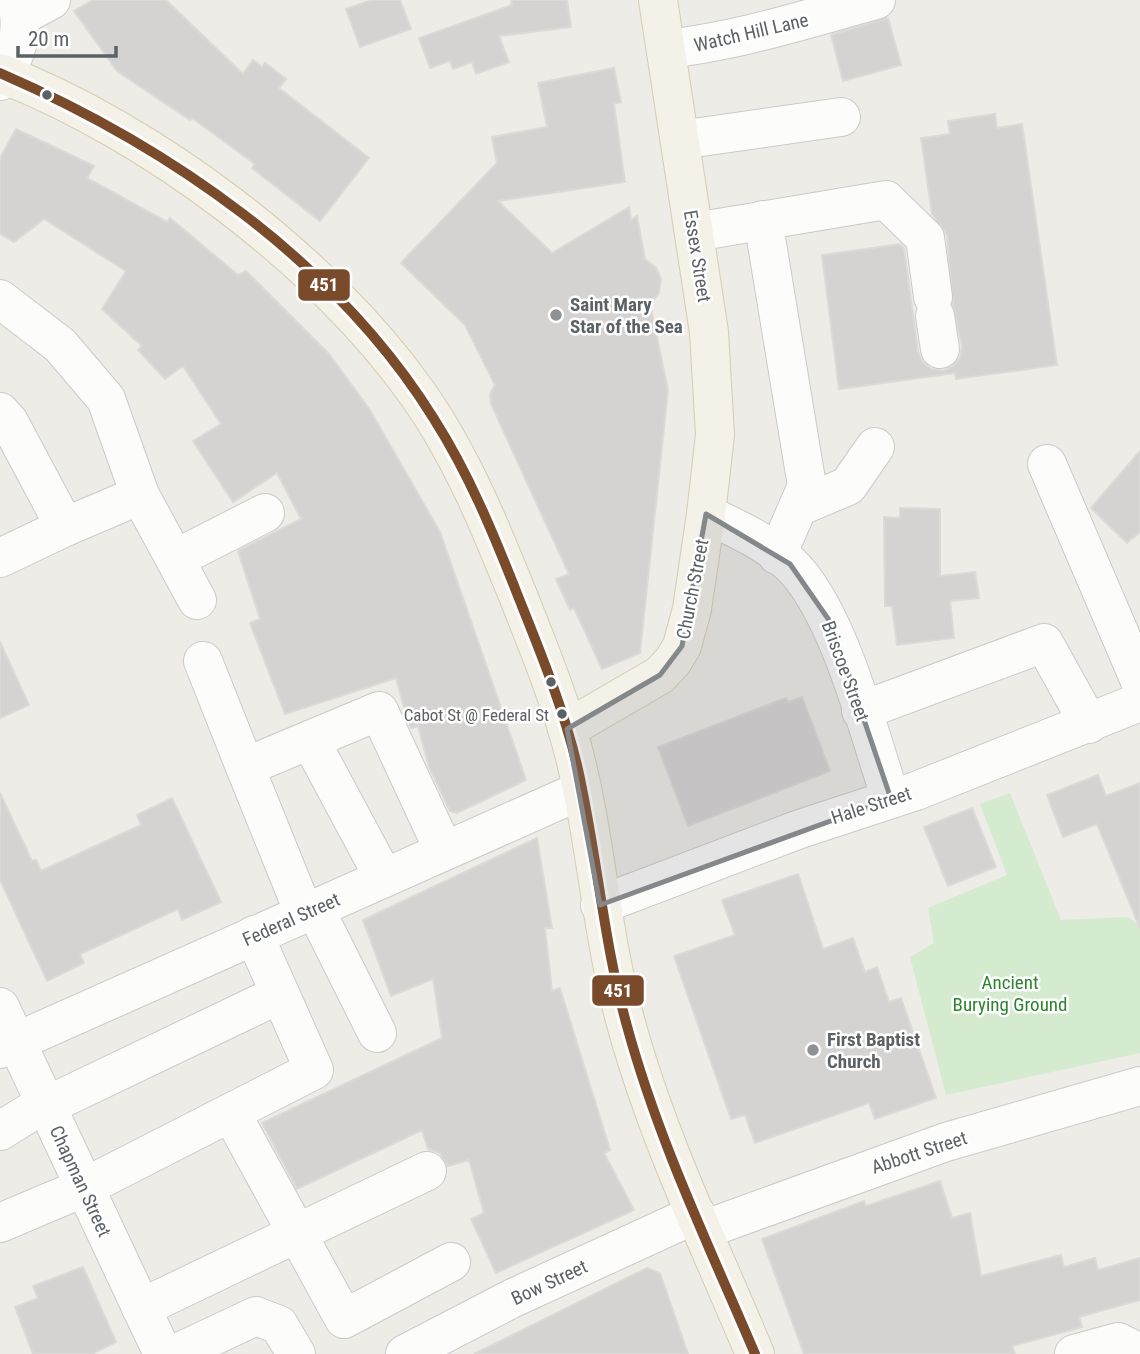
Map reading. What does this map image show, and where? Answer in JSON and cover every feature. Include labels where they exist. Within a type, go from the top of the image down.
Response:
[{"type":"main road","name":"Essex Street","points":[[658,0],[695,232],[714,384],[715,435],[706,514]]},
{"type":"main road","points":[[2,76],[74,106],[156,151],[255,227],[303,268],[387,354],[419,395],[478,501],[528,622],[567,729],[582,790],[612,970],[640,1073],[755,1354]]},
{"type":"main road","name":"Church Street","points":[[567,729],[660,675],[673,661],[682,646],[692,609],[706,514]]},
{"type":"street","name":"Watch Hill Lane","points":[[666,49],[718,43],[770,31],[876,0]]},
{"type":"street","points":[[2,76],[19,45],[29,5]]},
{"type":"street","points":[[680,140],[841,117]]},
{"type":"street","points":[[695,232],[887,200],[925,238],[936,321]]},
{"type":"street","points":[[763,220],[807,486],[777,555]]},
{"type":"street","points":[[0,299],[60,345],[106,399],[140,495],[197,600]]},
{"type":"street","points":[[0,412],[9,422],[65,527]]},
{"type":"street","points":[[798,507],[848,486],[875,447]]},
{"type":"street","points":[[1047,464],[1140,681]]},
{"type":"street","points":[[0,558],[140,495]]},
{"type":"street","points":[[175,559],[265,513]]},
{"type":"street","name":"Briscoe Street","points":[[706,514],[758,541],[790,564],[812,592],[831,623],[891,799]]},
{"type":"street","points":[[861,711],[1044,643],[1089,724]]},
{"type":"street","points":[[203,661],[245,767],[309,911],[377,1033]]},
{"type":"street","name":"Hale Street","points":[[600,905],[800,829],[891,799],[1140,702]]},
{"type":"street","points":[[245,767],[379,711],[444,851]]},
{"type":"street","points":[[310,740],[384,878]]},
{"type":"street","name":"Federal Street","points":[[8,1045],[582,790]]},
{"type":"street","points":[[0,1223],[85,1187],[314,1070],[254,935]]},
{"type":"street","points":[[0,1131],[46,1105],[280,994]]},
{"type":"street","name":"Chapman Street","points":[[0,1007],[8,1045],[46,1105],[163,1354]]},
{"type":"street","name":"Abbott Street","points":[[699,1222],[946,1142],[1140,1086]]},
{"type":"street","points":[[231,1113],[344,1319],[451,1262]]},
{"type":"street","points":[[141,1308],[427,1171]]},
{"type":"street","name":"Bow Street","points":[[405,1354],[513,1298],[699,1222]]},
{"type":"street","points":[[175,1354],[256,1316],[279,1325],[296,1354]]},
{"type":"street","points":[[1074,1354],[1118,1342],[1140,1353]]},
{"type":"highlighted area","points":[[706,514],[790,564],[831,623],[891,799],[600,905],[567,729],[660,675],[682,646]]},
{"type":"green space","name":"Ancient Burying Ground","points":[[1010,793],[1061,920],[1128,917],[1140,926],[1140,1053],[946,1095],[910,957],[934,943],[928,908],[1007,875],[980,804]]},
{"type":"building","points":[[93,0],[166,0],[243,74],[253,60],[262,67],[265,63],[286,79],[279,88],[369,158],[320,221],[252,168],[255,164],[192,118],[190,120],[117,71],[74,11]]},
{"type":"building","points":[[372,0],[400,0],[411,29],[360,47],[346,9]]},
{"type":"building","points":[[511,0],[567,0],[571,27],[499,36],[509,62],[476,74],[472,62],[453,69],[450,61],[430,68],[419,38],[512,5]]},
{"type":"building","points":[[888,18],[901,65],[843,81],[831,35]]},
{"type":"building","points":[[614,68],[621,102],[614,104],[625,182],[498,201],[552,253],[629,207],[631,220],[637,216],[645,259],[656,268],[661,279],[659,293],[650,304],[668,390],[640,653],[602,669],[574,608],[570,610],[556,579],[569,574],[491,404],[490,394],[495,385],[465,325],[401,263],[497,163],[492,137],[547,127],[538,83]]},
{"type":"building","points":[[995,114],[997,128],[1022,124],[1057,365],[956,379],[955,373],[839,389],[822,255],[900,244],[904,248],[918,352],[923,362],[931,369],[943,371],[953,366],[960,358],[962,346],[953,305],[947,235],[932,214],[921,138],[950,134],[948,121]]},
{"type":"building","points":[[16,129],[94,166],[87,178],[167,222],[170,218],[238,275],[246,271],[329,354],[370,410],[440,532],[526,780],[457,813],[450,811],[429,767],[418,726],[411,728],[408,722],[396,678],[285,714],[250,623],[260,619],[238,551],[301,519],[277,473],[233,502],[193,441],[221,424],[183,366],[165,379],[138,350],[142,346],[102,309],[126,271],[44,219],[14,242],[0,234],[0,158]]},
{"type":"building","points":[[1140,451],[1140,532],[1127,543],[1091,508]]},
{"type":"building","points":[[900,508],[940,509],[940,576],[975,572],[979,598],[950,601],[954,638],[897,645],[892,606],[885,606],[884,517],[900,518]]},
{"type":"building","points":[[0,642],[29,705],[0,718]]},
{"type":"building","points":[[802,697],[830,771],[688,826],[658,747],[786,698],[788,702]]},
{"type":"building","points":[[1098,775],[1106,796],[1140,783],[1140,928],[1097,824],[1063,837],[1047,795]]},
{"type":"building","points":[[0,793],[32,861],[36,860],[41,871],[141,825],[137,815],[172,798],[221,902],[182,920],[178,909],[80,954],[84,963],[47,981],[0,880]]},
{"type":"building","points":[[972,808],[996,867],[948,886],[924,827]]},
{"type":"building","points":[[537,838],[552,928],[545,928],[552,991],[560,988],[610,1150],[604,1153],[634,1210],[496,1273],[471,1219],[484,1213],[469,1160],[448,1166],[440,1153],[428,1149],[422,1130],[297,1189],[262,1123],[442,1038],[433,979],[391,996],[363,920]]},
{"type":"building","name":"First Baptist Church","points":[[798,874],[823,949],[853,938],[865,972],[877,967],[889,1002],[901,998],[936,1098],[875,1119],[869,1103],[755,1143],[745,1115],[731,1119],[674,956],[735,935],[722,900]]},
{"type":"building","points":[[940,1181],[952,1218],[970,1213],[981,1276],[1061,1255],[1064,1267],[1095,1258],[1098,1270],[1140,1258],[1140,1300],[1079,1317],[1082,1327],[1012,1346],[1015,1354],[804,1354],[762,1239],[864,1201],[866,1206]]},
{"type":"building","points":[[83,1267],[116,1342],[92,1354],[33,1354],[15,1307],[38,1298],[33,1286]]},
{"type":"building","points":[[647,1268],[660,1273],[688,1354],[474,1354]]},
{"type":"transit line","name":"451","points":[[0,73],[63,102],[185,173],[243,214],[298,259],[348,309],[394,362],[447,440],[490,528],[558,701],[577,765],[612,962],[627,1026],[669,1151],[755,1354]]},
{"type":"place","name":"Saint Mary Star of the Sea","points":[[556,315]]},
{"type":"place","name":"Cabot St @ Federal St","points":[[562,714]]},
{"type":"place","name":"First Baptist Church","points":[[813,1050]]}]
